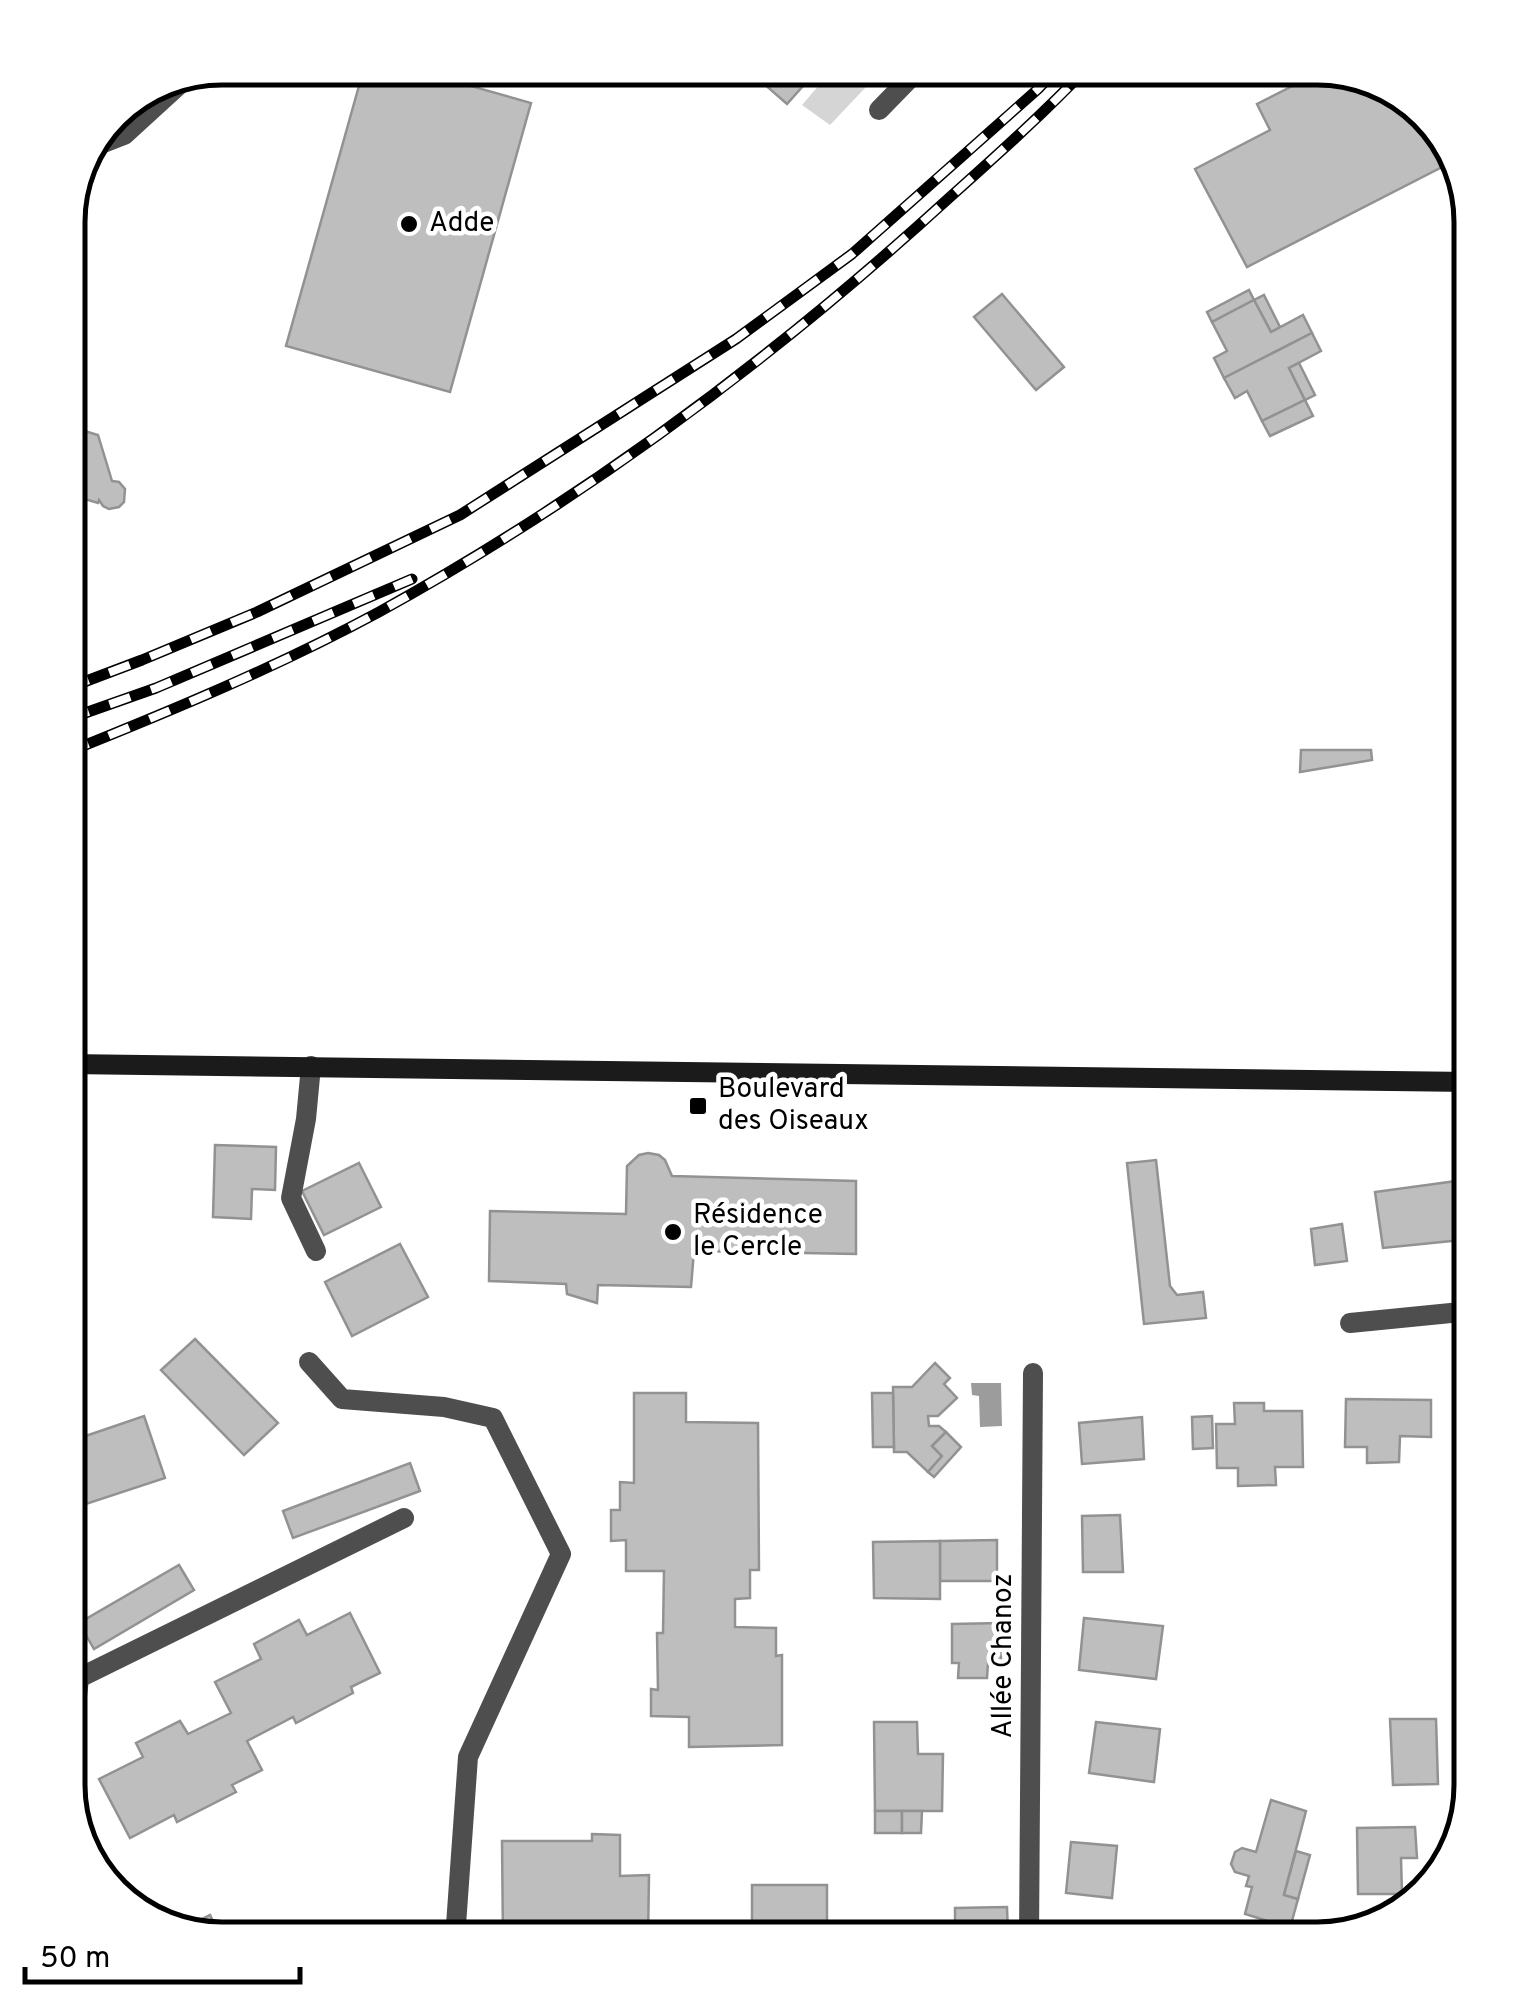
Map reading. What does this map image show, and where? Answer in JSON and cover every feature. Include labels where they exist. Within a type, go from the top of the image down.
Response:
[{"type":"street","points":[[880,110],[904,85]]},
{"type":"street","points":[[113,140],[124,136],[165,98]]},
{"type":"street","points":[[85,1064],[1454,1082]]},
{"type":"street","points":[[311,1066],[292,1198],[316,1251]]},
{"type":"street","points":[[1350,1322],[1454,1313]]},
{"type":"street","points":[[310,1362],[342,1399],[444,1407],[493,1418],[561,1554],[468,1757],[456,1922]]},
{"type":"street","name":"Allée Chanoz","points":[[1029,1922],[1033,1373]]},
{"type":"street","points":[[85,1675],[404,1518]]},
{"type":"shaded area","points":[[819,85],[868,85],[830,125],[802,105]]},
{"type":"shaded area","points":[[971,1383],[1001,1383],[1002,1426],[980,1427],[979,1396],[972,1395]]},
{"type":"building","name":"Adde","points":[[359,85],[467,85],[531,103],[450,392],[286,346]]},
{"type":"building","points":[[765,85],[804,85],[787,104]]},
{"type":"building","points":[[1294,85],[1326,85],[1361,92],[1386,103],[1414,125],[1442,167],[1247,267],[1195,169],[1270,130],[1257,104]]},
{"type":"building","points":[[1249,290],[1254,300],[1212,322],[1207,312]]},
{"type":"building","points":[[1002,294],[1064,367],[1036,390],[974,317]]},
{"type":"building","points":[[1264,295],[1280,327],[1271,332],[1254,300]]},
{"type":"building","points":[[1254,300],[1271,332],[1303,315],[1312,333],[1224,378],[1214,358],[1227,351],[1212,322]]},
{"type":"building","points":[[1312,333],[1321,351],[1289,368],[1305,400],[1262,421],[1247,391],[1235,398],[1224,378]]},
{"type":"building","points":[[1299,363],[1315,395],[1305,400],[1289,368]]},
{"type":"building","points":[[1305,400],[1313,416],[1270,436],[1262,421]]},
{"type":"building","points":[[85,431],[98,435],[112,481],[125,489],[124,502],[119,507],[109,509],[99,500],[98,503],[85,499]]},
{"type":"building","points":[[1301,750],[1371,750],[1372,760],[1300,772]]},
{"type":"building","points":[[215,1145],[276,1147],[275,1190],[252,1189],[251,1219],[213,1217]]},
{"type":"building","name":"Résidence le Cercle","points":[[648,1153],[665,1160],[672,1176],[856,1181],[856,1254],[694,1251],[691,1287],[598,1285],[597,1303],[567,1294],[566,1284],[489,1281],[490,1211],[626,1214],[627,1166],[639,1155]]},
{"type":"building","points":[[1156,1160],[1170,1286],[1177,1295],[1203,1292],[1206,1318],[1144,1324],[1127,1163]]},
{"type":"building","points":[[359,1163],[381,1207],[324,1235],[302,1191]]},
{"type":"building","points":[[1454,1181],[1454,1241],[1383,1248],[1375,1192]]},
{"type":"building","points":[[1342,1224],[1347,1261],[1315,1265],[1311,1229]]},
{"type":"building","points":[[400,1244],[428,1297],[352,1336],[325,1282]]},
{"type":"building","points":[[195,1339],[278,1423],[244,1455],[161,1370]]},
{"type":"building","points":[[935,1363],[950,1378],[944,1384],[957,1398],[938,1416],[928,1416],[929,1426],[939,1426],[946,1432],[932,1446],[942,1456],[928,1472],[907,1452],[894,1452],[893,1387],[912,1387]]},
{"type":"building","points":[[634,1393],[686,1393],[686,1422],[758,1423],[759,1570],[750,1570],[750,1598],[735,1599],[735,1627],[776,1628],[776,1656],[782,1655],[782,1745],[689,1747],[689,1717],[651,1716],[651,1689],[658,1690],[657,1633],[663,1633],[664,1571],[626,1571],[626,1540],[611,1541],[611,1510],[620,1510],[620,1482],[634,1483]]},
{"type":"building","points":[[872,1393],[893,1393],[894,1447],[873,1447]]},
{"type":"building","points":[[1346,1399],[1431,1400],[1431,1437],[1400,1436],[1399,1462],[1367,1463],[1367,1447],[1345,1447]]},
{"type":"building","points":[[1234,1403],[1264,1403],[1264,1411],[1302,1411],[1303,1467],[1275,1467],[1276,1485],[1238,1486],[1238,1468],[1217,1468],[1216,1424],[1235,1424]]},
{"type":"building","points":[[144,1416],[165,1478],[86,1504],[85,1436]]},
{"type":"building","points":[[1212,1416],[1213,1448],[1193,1449],[1192,1417]]},
{"type":"building","points":[[1142,1417],[1144,1459],[1082,1464],[1079,1423]]},
{"type":"building","points":[[946,1432],[961,1447],[934,1477],[928,1472],[942,1456],[932,1446]]},
{"type":"building","points":[[410,1463],[420,1491],[293,1538],[283,1511]]},
{"type":"building","points":[[1120,1515],[1123,1572],[1083,1572],[1082,1516]]},
{"type":"building","points":[[997,1540],[997,1581],[940,1581],[940,1541]]},
{"type":"building","points":[[940,1541],[940,1599],[874,1598],[873,1542]]},
{"type":"building","points":[[179,1565],[194,1590],[94,1649],[85,1633],[85,1620]]},
{"type":"building","points":[[350,1613],[380,1673],[351,1687],[353,1693],[296,1723],[293,1717],[247,1741],[262,1770],[232,1785],[236,1792],[177,1822],[174,1815],[130,1838],[99,1779],[143,1757],[136,1743],[180,1721],[188,1734],[231,1713],[215,1682],[261,1659],[254,1644],[299,1620],[307,1635]]},
{"type":"building","points":[[1084,1618],[1163,1626],[1156,1679],[1079,1670]]},
{"type":"building","points":[[1001,1623],[1001,1663],[988,1663],[987,1678],[958,1678],[959,1663],[952,1663],[952,1624]]},
{"type":"building","points":[[1390,1719],[1436,1719],[1438,1784],[1393,1785]]},
{"type":"building","points":[[874,1722],[917,1722],[918,1754],[943,1754],[942,1811],[875,1811]]},
{"type":"building","points":[[1096,1722],[1160,1729],[1154,1782],[1089,1773]]},
{"type":"building","points":[[1271,1800],[1306,1811],[1284,1895],[1298,1899],[1292,1922],[1271,1922],[1245,1914],[1252,1887],[1246,1886],[1249,1876],[1235,1872],[1231,1864],[1235,1852],[1242,1848],[1256,1852]]},
{"type":"building","points":[[875,1811],[902,1811],[902,1833],[875,1833]]},
{"type":"building","points":[[902,1811],[922,1811],[921,1833],[902,1833]]},
{"type":"building","points":[[1415,1827],[1417,1858],[1401,1858],[1399,1894],[1358,1894],[1357,1828]]},
{"type":"building","points":[[592,1834],[620,1835],[620,1876],[649,1875],[648,1922],[503,1922],[502,1841],[592,1841]]},
{"type":"building","points":[[1071,1842],[1117,1846],[1112,1898],[1066,1893]]},
{"type":"building","points":[[1296,1851],[1310,1855],[1298,1899],[1284,1895]]},
{"type":"building","points":[[752,1885],[827,1885],[827,1922],[752,1922]]},
{"type":"building","points":[[1007,1907],[1008,1922],[955,1922],[955,1908]]},
{"type":"railway","points":[[85,682],[257,612],[460,515],[736,339],[852,254],[1042,85]]},
{"type":"railway","points":[[85,745],[303,651],[379,612],[531,522],[676,422],[816,314],[1070,85]]},
{"type":"railway","points":[[85,713],[156,688],[412,579]]},
{"type":"place","name":"Adde","points":[[409,224]]},
{"type":"place","name":"Boulevard des Oiseaux","points":[[698,1106]]},
{"type":"place","name":"Résidence le Cercle","points":[[673,1232]]}]
